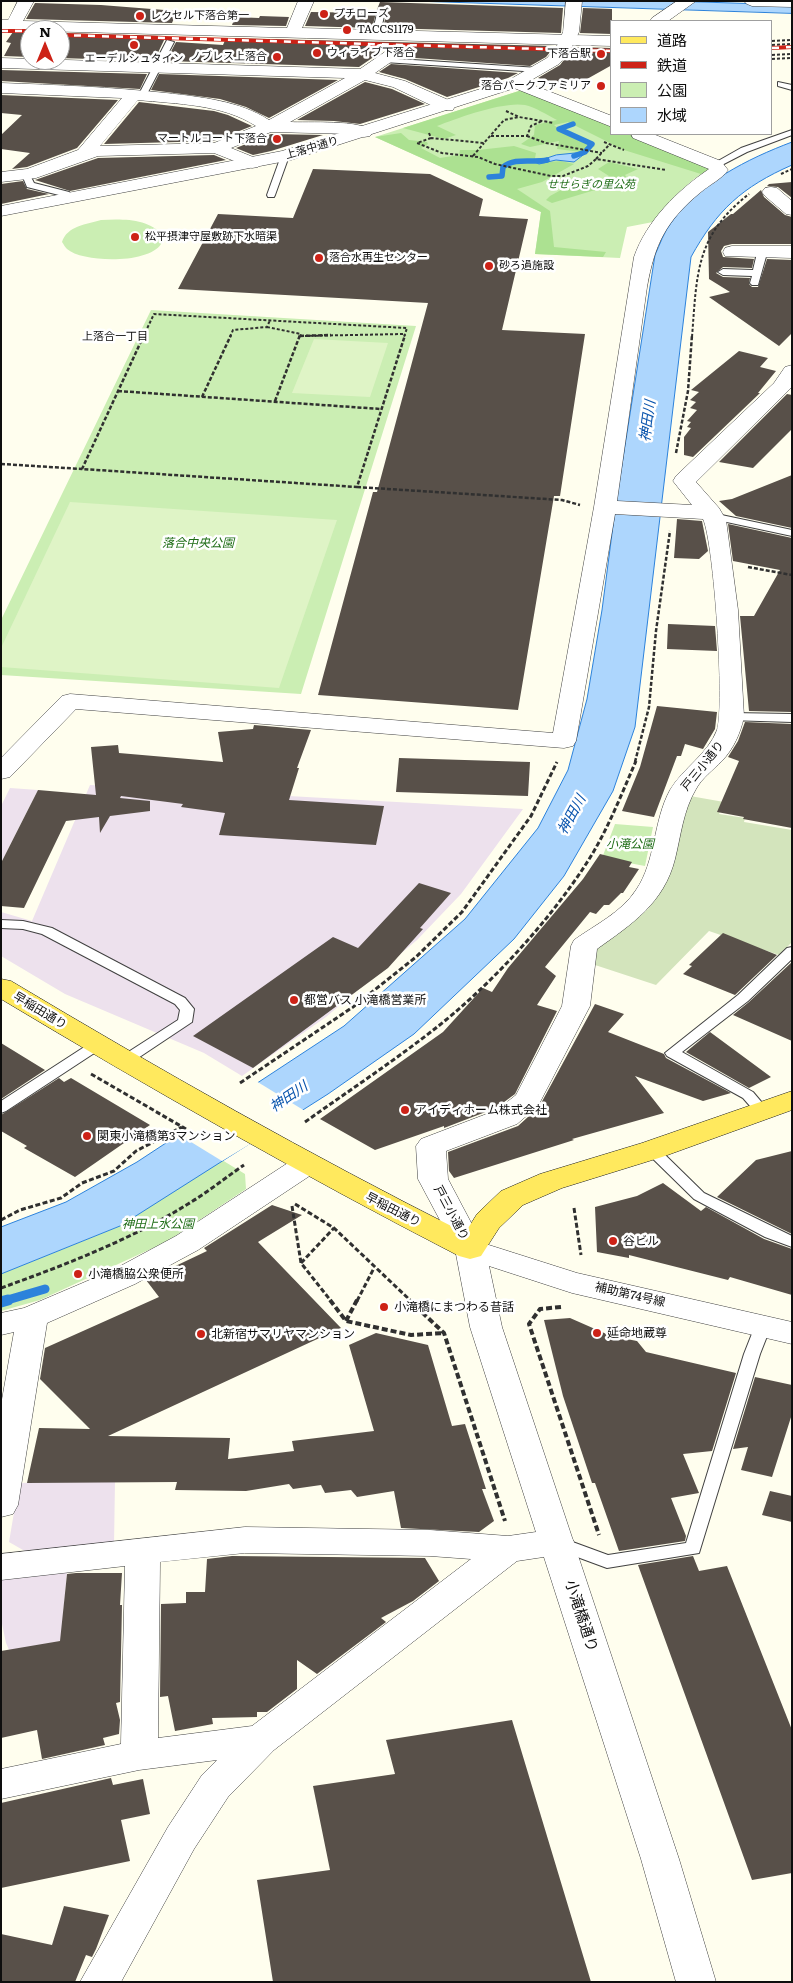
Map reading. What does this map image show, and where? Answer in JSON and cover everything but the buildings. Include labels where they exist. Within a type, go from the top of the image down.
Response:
[{"type":"main road","name":"早稲田通り","points":[[1,987],[124,1061],[307,1164],[470,1249]]},
{"type":"main road","points":[[470,1249],[488,1221],[512,1198],[551,1182],[652,1150],[792,1100]]},
{"type":"street","points":[[7,25],[26,1]]},
{"type":"street","points":[[292,32],[306,1]]},
{"type":"street","points":[[752,1],[792,2]]},
{"type":"street","name":"上落中通り","points":[[1,212],[285,156],[515,83],[538,70],[559,54],[568,40],[572,27],[574,4]]},
{"type":"street","points":[[660,20],[684,4]]},
{"type":"street","points":[[7,25],[610,41]]},
{"type":"street","points":[[1,177],[26,175],[84,154],[98,151],[216,148],[269,127],[362,75],[398,50]]},
{"type":"street","points":[[1,63],[362,75],[399,84],[447,106]]},
{"type":"street","points":[[515,83],[610,121]]},
{"type":"street","points":[[1,88],[107,91],[203,102],[233,108],[249,114],[269,127],[355,129],[364,132]]},
{"type":"street","points":[[84,154],[137,95]]},
{"type":"street","points":[[1,772],[70,701],[564,742],[645,252],[658,229],[677,204],[701,182],[719,170],[715,164],[642,135]]},
{"type":"street","points":[[216,148],[252,163]]},
{"type":"street","points":[[770,192],[791,209]]},
{"type":"street","points":[[732,252],[792,252]]},
{"type":"street","name":"戸三小通り","points":[[470,1249],[433,1179],[431,1146],[507,1118],[528,1100],[576,1006],[584,946],[635,908],[654,883],[678,801],[684,787],[718,750],[729,733],[732,717],[727,610],[715,520],[684,482],[788,382]]},
{"type":"street","points":[[603,507],[711,515]]},
{"type":"street","points":[[1,1505],[16,1320],[124,1276],[187,1243],[307,1164]]},
{"type":"street","name":"補助第74号線","points":[[470,1249],[572,1282],[778,1329]]},
{"type":"street","name":"小滝橋通り","points":[[470,1249],[486,1327],[660,1859],[696,1982]]},
{"type":"street","points":[[100,1982],[182,1838],[215,1786],[261,1740],[507,1535]]},
{"type":"street","points":[[1,1567],[245,1540],[430,1543],[507,1535],[557,1542]]},
{"type":"street","points":[[139,1755],[143,1550]]},
{"type":"street","points":[[1,1784],[139,1755],[261,1740]]},
{"type":"lane","points":[[376,34],[380,16]]},
{"type":"lane","points":[[137,95],[157,67],[170,42]]},
{"type":"lane","points":[[384,60],[538,70]]},
{"type":"lane","points":[[782,84],[792,88]]},
{"type":"lane","points":[[715,164],[744,150],[792,132]]},
{"type":"lane","points":[[272,195],[285,156]]},
{"type":"lane","points":[[26,175],[30,185],[66,194],[71,198]]},
{"type":"lane","points":[[755,283],[762,253]]},
{"type":"lane","points":[[723,272],[757,272]]},
{"type":"lane","points":[[711,515],[792,533]]},
{"type":"lane","points":[[732,717],[792,718]]},
{"type":"lane","points":[[1,924],[23,925],[47,931],[180,1002],[187,1009],[185,1022],[124,1061]]},
{"type":"lane","points":[[762,1111],[748,1095],[672,1053],[743,998],[792,951]]},
{"type":"lane","points":[[1,1108],[97,1045]]},
{"type":"lane","points":[[652,1150],[699,1196],[770,1233],[792,1242]]},
{"type":"lane","points":[[557,1542],[607,1562],[693,1548],[752,1354],[778,1329]]},
{"type":"path","points":[[773,41],[792,40]]},
{"type":"path","points":[[773,45],[792,44]]},
{"type":"path","points":[[773,55],[792,54]]},
{"type":"path","points":[[773,59],[792,58]]},
{"type":"path","points":[[473,156],[504,120],[519,117]]},
{"type":"path","points":[[527,136],[531,126],[543,121]]},
{"type":"path","points":[[428,133],[431,138]]},
{"type":"path","points":[[490,136],[527,136],[546,143],[602,153]]},
{"type":"path","points":[[484,143],[431,138],[417,143],[442,153],[473,156],[495,164],[551,176],[563,176],[588,166],[609,145]]},
{"type":"path","points":[[596,159],[670,171]]},
{"type":"path","points":[[82,469],[154,314],[407,328],[357,487]]},
{"type":"path","points":[[267,327],[270,320]]},
{"type":"path","points":[[202,397],[233,330],[267,327],[283,328],[301,334],[300,336]]},
{"type":"path","points":[[300,336],[405,334]]},
{"type":"path","points":[[274,402],[300,336]]},
{"type":"path","points":[[118,391],[381,409]]},
{"type":"path","points":[[1,464],[562,500],[603,507]]},
{"type":"path","points":[[722,563],[792,575]]},
{"type":"path","points":[[240,1083],[353,1007],[416,957],[462,912],[531,816],[564,742]]},
{"type":"path","points":[[1,1220],[20,1210],[61,1198],[82,1183],[114,1171],[136,1152],[182,1126]]},
{"type":"path","points":[[1,1288],[60,1267],[126,1238],[214,1188],[244,1165]]},
{"type":"path","points":[[444,1333],[411,1336],[346,1321],[301,1263],[292,1203],[334,1228],[444,1333],[507,1535]]},
{"type":"path","points":[[574,1208],[581,1255]]},
{"type":"path","points":[[301,1263],[334,1228]]},
{"type":"path","points":[[346,1321],[374,1268]]},
{"type":"path","points":[[561,1307],[540,1309],[529,1324],[601,1540]]},
{"type":"shaded area","points":[[90,785],[523,809],[461,894],[417,940],[326,1017],[242,1076],[204,1053],[65,994],[1,956],[1,912],[32,921]]},
{"type":"shaded area","points":[[10,788],[38,790],[1,863],[1,806]]},
{"type":"shaded area","points":[[115,1481],[114,1545],[37,1558],[9,1542],[19,1483]]},
{"type":"shaded area","points":[[61,1568],[67,1573],[63,1615],[87,1636],[34,1646],[13,1659],[6,1643],[1,1619],[1,1577]]},
{"type":"green space","name":"せせらぎの里公苑","points":[[522,90],[610,126],[610,135],[630,135],[711,168],[694,179],[677,194],[653,222],[627,227],[620,258],[535,254],[541,212],[375,137]]},
{"type":"green space","points":[[522,90],[610,126],[610,135],[630,135],[711,168],[701,174],[624,150],[568,122],[554,125],[565,134],[595,146],[581,152],[557,149],[559,141],[530,147],[521,144],[534,135],[535,125],[557,120],[525,105],[505,105],[437,126],[456,135],[444,139],[403,128]]},
{"type":"green space","points":[[401,133],[409,140],[427,142],[428,144],[421,148],[440,158],[459,155],[460,150],[514,146],[536,153],[534,163],[561,161],[574,164],[542,182],[517,189],[550,211],[554,247],[606,252],[603,257],[535,254],[541,212],[375,137]]},
{"type":"green space","points":[[609,162],[638,169],[625,175],[628,179],[607,185],[601,181],[609,176],[598,169]]},
{"type":"green space","points":[[570,185],[588,185],[595,190],[552,203],[546,200],[550,196]]},
{"type":"green space","points":[[101,220],[126,220],[143,223],[157,230],[163,236],[161,243],[154,251],[144,255],[130,258],[101,259],[75,254],[67,249],[62,242],[68,232],[73,229]]},
{"type":"green space","name":"落合中央公園","points":[[151,310],[416,326],[301,694],[1,675],[1,620]]},
{"type":"green space","points":[[314,339],[388,343],[370,397],[292,393]]},
{"type":"green space","points":[[70,502],[337,520],[279,688],[1,667],[1,648]]},
{"type":"green space","points":[[690,796],[724,802],[719,814],[745,818],[744,822],[792,830],[792,942],[779,955],[709,931],[656,985],[592,964],[597,946],[648,909],[661,891]]},
{"type":"green space","name":"小滝公園","points":[[615,824],[653,827],[645,866],[602,858]]},
{"type":"green space","name":"神田上水公園","points":[[222,1160],[245,1174],[246,1189],[166,1242],[40,1300],[1,1311],[1,1274],[120,1226]]},
{"type":"water","points":[[414,1],[672,1],[792,5],[792,13]]},
{"type":"water","name":"神田川","points":[[792,142],[792,165],[774,173],[745,191],[721,213],[691,257],[635,727],[613,791],[564,876],[514,939],[414,1034],[328,1094],[120,1226],[1,1274],[1,1227],[66,1202],[137,1162],[344,1026],[465,919],[538,828],[568,770],[587,699],[655,255],[664,234],[682,209],[695,196],[710,184],[741,165]]},
{"type":"water","points":[[587,152],[574,162],[556,160],[539,164],[535,162],[556,155]]},
{"type":"pier","points":[[256,1081],[305,1111],[222,1161],[178,1134]]},
{"type":"waterway","points":[[573,124],[559,129],[592,144],[585,152],[574,156]]},
{"type":"waterway","points":[[489,177],[502,176],[503,167],[513,162],[547,160]]},
{"type":"waterway","points":[[4,1301],[45,1289]]},
{"type":"waterway","points":[[1,1302],[8,1300]]},
{"type":"railway","points":[[1,31],[20,31]]},
{"type":"railway","points":[[70,35],[610,51]]},
{"type":"railway","points":[[773,48],[792,47]]},
{"type":"place","name":"プチローズ","points":[[324,14]]},
{"type":"place","name":"レクセル下落合第一","points":[[140,16]]},
{"type":"place","name":"TACCS1179","points":[[347,30]]},
{"type":"place","name":"エーデルシュタイン","points":[[134,45]]},
{"type":"place","name":"ウィライブ下落合","points":[[317,53]]},
{"type":"place","name":"下落合駅","points":[[601,54]]},
{"type":"place","name":"ノブレス上落合","points":[[277,57]]},
{"type":"place","name":"落合パークファミリア","points":[[601,86]]},
{"type":"place","name":"マートルコート下落合","points":[[277,139]]},
{"type":"place","name":"松平摂津守屋敷跡下水暗渠","points":[[135,237]]},
{"type":"place","name":"落合水再生センター","points":[[319,258]]},
{"type":"place","name":"砂ろ過施設","points":[[489,266]]},
{"type":"place","name":"都営バス 小滝橋営業所","points":[[294,1000]]},
{"type":"place","name":"アイディホーム株式会社","points":[[405,1110]]},
{"type":"place","name":"関東小滝橋第3マンション","points":[[87,1136]]},
{"type":"place","name":"谷ビル","points":[[613,1241]]},
{"type":"place","name":"小滝橋脇公衆便所","points":[[78,1274]]},
{"type":"place","name":"小滝橋にまつわる昔話","points":[[384,1307]]},
{"type":"place","name":"延命地蔵尊","points":[[597,1333]]},
{"type":"place","name":"北新宿サマリヤマンション","points":[[201,1334]]},
{"type":"district","name":"上落合一丁目","points":[[115,337]]}]
